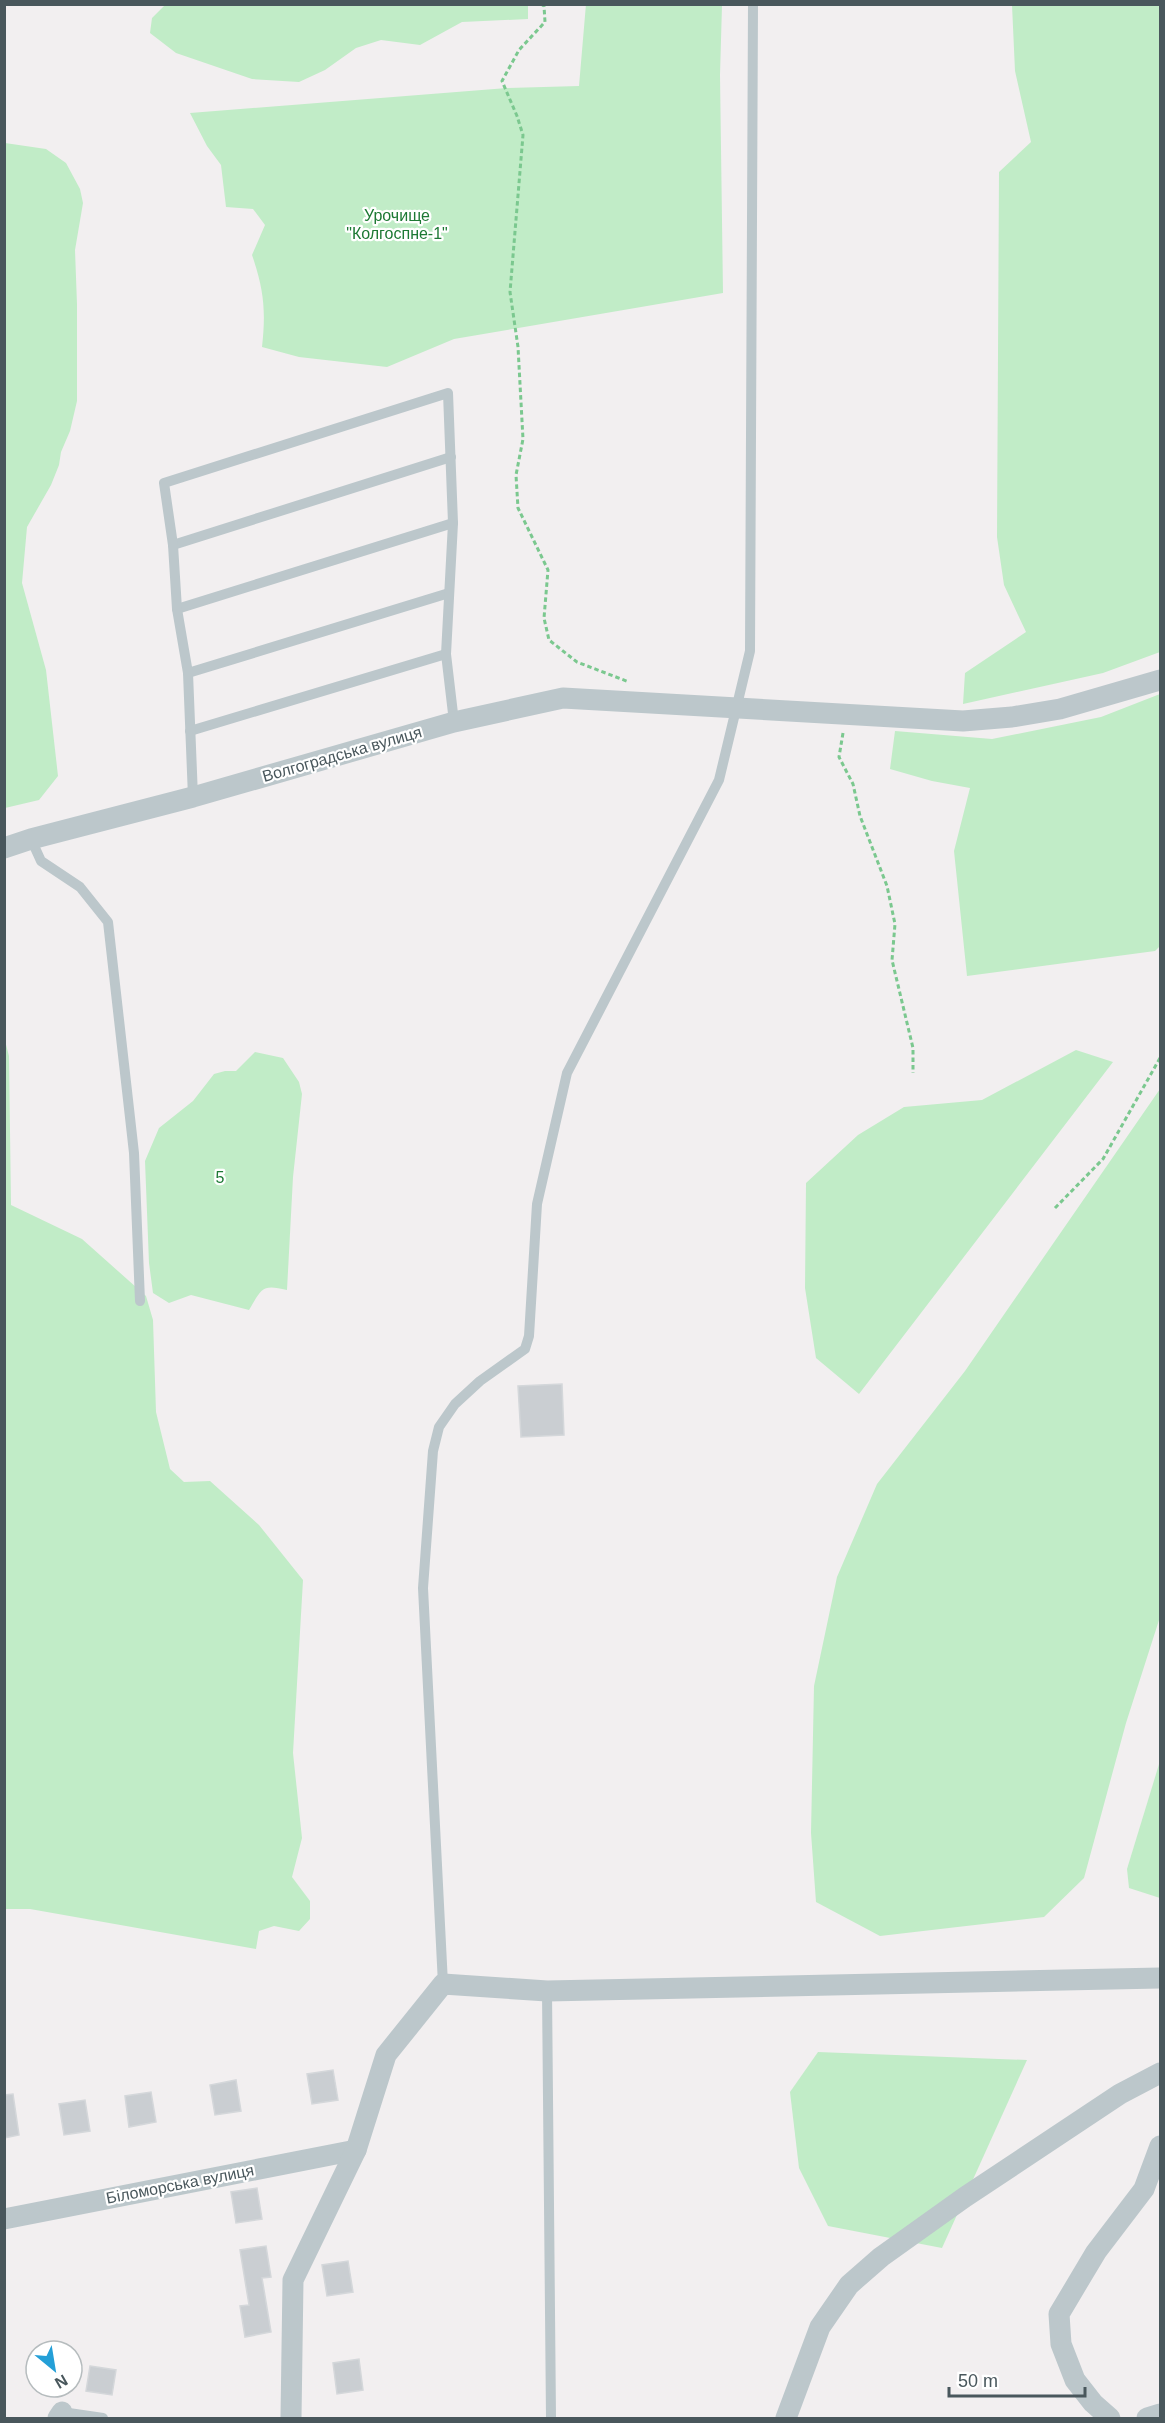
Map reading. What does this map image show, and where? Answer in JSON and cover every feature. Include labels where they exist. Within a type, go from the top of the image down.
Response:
[{"type":"street","name":"Волгоградська вулиця","points":[[4,848],[193,797],[454,722],[563,698],[963,721],[1012,717],[1060,709],[1161,680]]},
{"type":"street","points":[[291,2418],[293,2280],[356,2150],[386,2055],[443,1984],[547,1991],[1161,1978]]},
{"type":"street","points":[[786,2418],[820,2326],[849,2285],[881,2257],[965,2197],[1119,2094],[1161,2073]]},
{"type":"street","points":[[1110,2418],[1093,2403],[1075,2380],[1061,2344],[1059,2314],[1096,2252],[1144,2189],[1161,2146]]},
{"type":"street","name":"Біломорська вулиця","points":[[4,2219],[356,2150]]},
{"type":"street","points":[[1147,2418],[1161,2414]]},
{"type":"lane","points":[[443,1984],[423,1588],[433,1451],[439,1427],[455,1404],[480,1381],[525,1349],[530,1336],[537,1204],[567,1073],[719,780],[750,651],[753,4]]},
{"type":"lane","points":[[193,797],[188,673],[177,609],[173,545],[165,483],[448,393],[453,523],[447,654],[454,722]]},
{"type":"lane","points":[[173,545],[451,457]]},
{"type":"lane","points":[[177,609],[453,523]]},
{"type":"lane","points":[[188,673],[449,593]]},
{"type":"lane","points":[[190,731],[447,654]]},
{"type":"lane","points":[[31,839],[41,861],[80,887],[108,922],[134,1153],[140,1301]]},
{"type":"lane","points":[[547,1991],[551,2418]]},
{"type":"lane","points":[[60,2415],[103,2418]]},
{"type":"path","points":[[541,4],[544,6],[545,21],[519,50],[502,81],[518,116],[523,135],[510,292],[518,347],[523,439],[516,475],[518,508],[548,570],[544,618],[549,640],[577,662],[638,686]]},
{"type":"path","points":[[851,715],[843,731],[839,757],[853,784],[860,816],[887,886],[895,924],[892,960],[913,1048],[913,1074]]},
{"type":"path","points":[[1055,1208],[1103,1159],[1161,1058]]},
{"type":"green space","points":[[166,4],[528,4],[528,19],[462,22],[420,45],[381,40],[356,48],[325,70],[299,82],[252,79],[176,53],[150,33],[152,18]]},
{"type":"green space","name":"Урочище \"Колгоспне-1\"","points":[[586,4],[722,5],[720,75],[723,293],[454,339],[387,367],[299,357],[262,347],[263,301],[252,255],[265,225],[253,209],[226,207],[221,165],[207,146],[190,113],[507,88],[579,86]]},
{"type":"green space","points":[[1012,5],[1160,5],[1160,652],[1103,673],[963,704],[965,673],[1026,632],[1004,585],[997,537],[999,172],[1031,142],[1015,71]]},
{"type":"green space","points":[[5,143],[46,149],[66,163],[80,189],[83,203],[75,250],[77,401],[59,465],[51,485],[27,527],[22,583],[46,670],[58,776],[39,800],[5,808]]},
{"type":"green space","points":[[1160,694],[1160,946],[1155,951],[967,976],[954,851],[970,788],[932,781],[890,769],[895,731],[992,739],[1101,717]]},
{"type":"green space","points":[[4,1037],[9,1056],[11,1205],[82,1239],[146,1296],[153,1320],[156,1412],[170,1469],[184,1482],[210,1481],[259,1525],[303,1580],[293,1753],[302,1838],[292,1877],[310,1901],[310,1919],[299,1931],[274,1926],[259,1931],[256,1949],[30,1909],[5,1909]]},
{"type":"green space","points":[[1076,1050],[1113,1062],[859,1394],[816,1358],[805,1288],[806,1183],[858,1135],[904,1107],[982,1100]]},
{"type":"green space","name":"5","points":[[255,1052],[283,1058],[299,1082],[302,1094],[293,1177],[287,1290],[267,1288],[260,1292],[249,1310],[191,1295],[169,1303],[153,1293],[149,1263],[145,1161],[159,1128],[193,1101],[214,1074],[236,1071]]},
{"type":"green space","points":[[1160,1089],[1160,1617],[1126,1723],[1084,1878],[1044,1917],[880,1936],[816,1902],[811,1833],[814,1686],[837,1577],[877,1484],[965,1371]]},
{"type":"green space","points":[[1160,1761],[1160,1898],[1129,1888],[1127,1869]]},
{"type":"green space","points":[[818,2052],[1027,2060],[942,2248],[828,2226],[799,2168],[790,2092]]},
{"type":"building","points":[[562,1384],[564,1435],[521,1437],[518,1386]]},
{"type":"building","points":[[333,2070],[338,2100],[312,2104],[307,2074]]},
{"type":"building","points":[[236,2080],[241,2111],[215,2115],[210,2085]]},
{"type":"building","points":[[151,2092],[156,2122],[129,2127],[125,2096]]},
{"type":"building","points":[[13,2094],[19,2135],[4,2138],[4,2095]]},
{"type":"building","points":[[85,2100],[90,2131],[64,2135],[59,2104]]},
{"type":"building","points":[[257,2188],[262,2219],[236,2223],[231,2192]]},
{"type":"building","points":[[266,2246],[271,2277],[262,2278],[271,2332],[245,2337],[240,2306],[249,2305],[240,2250]]},
{"type":"building","points":[[348,2261],[353,2292],[327,2296],[322,2265]]},
{"type":"building","points":[[359,2359],[363,2390],[337,2394],[333,2363]]},
{"type":"building","points":[[90,2366],[116,2370],[112,2395],[86,2391]]}]
